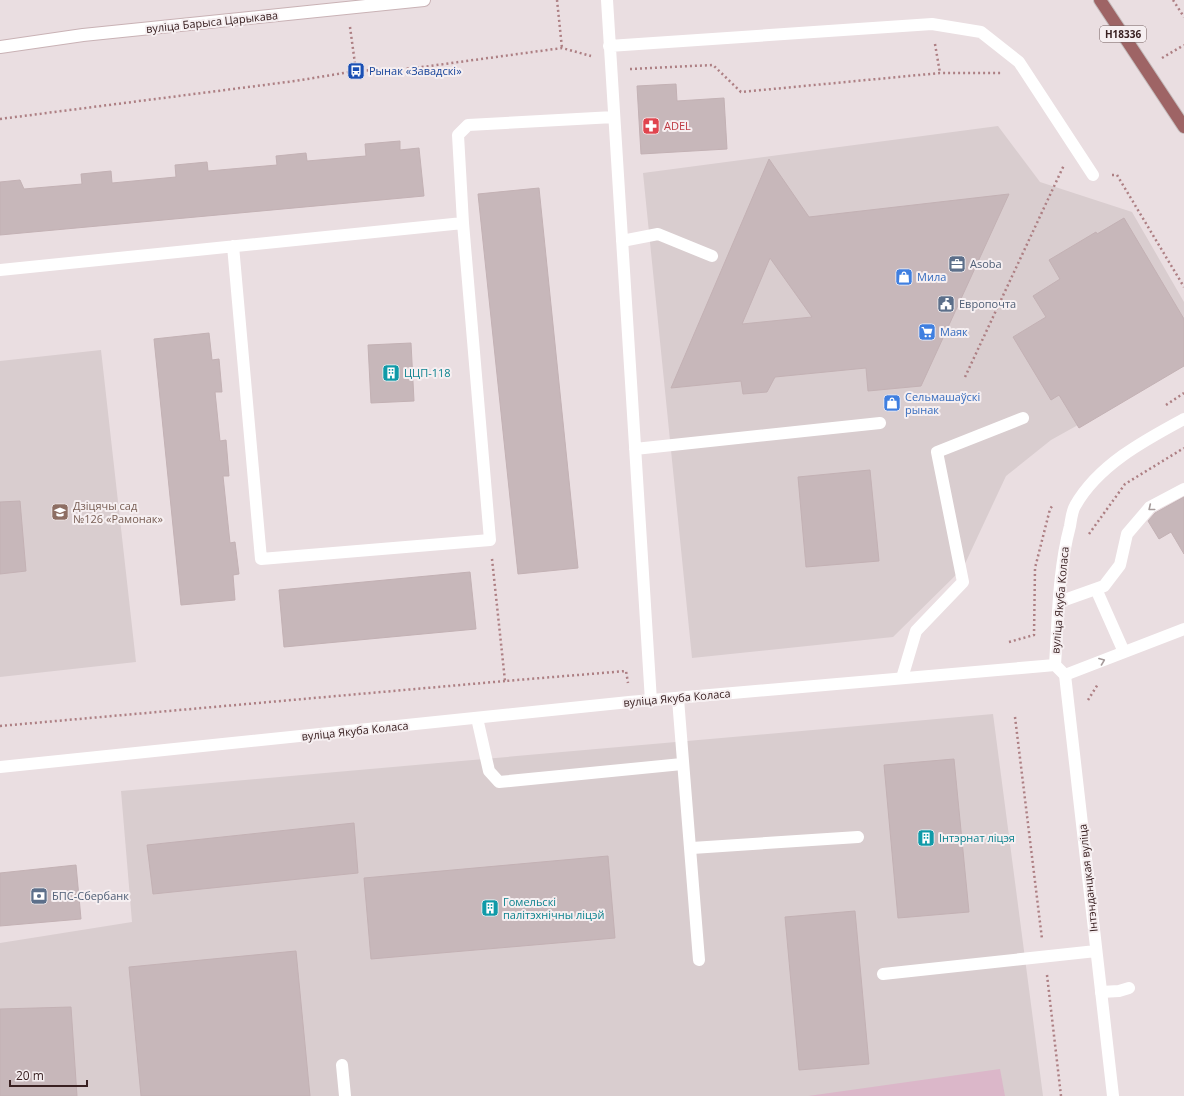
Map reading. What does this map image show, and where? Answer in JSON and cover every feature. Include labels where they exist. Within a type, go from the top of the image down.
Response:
[{"type":"main road","name":"Н18336","points":[[1100,0],[1145,68]]},
{"type":"main road","points":[[1145,68],[1184,127]]},
{"type":"street","name":"вуліца Барыса Царыкава","points":[[0,47],[83,35],[424,0]]},
{"type":"street","points":[[607,0],[651,701]]},
{"type":"street","points":[[610,46],[932,24],[982,32],[1019,62],[1093,175]]},
{"type":"street","points":[[233,246],[261,559],[490,540],[463,223],[458,135],[468,126],[614,117]]},
{"type":"street","points":[[0,270],[463,223]]},
{"type":"street","points":[[622,241],[658,234],[712,256]]},
{"type":"street","points":[[902,678],[916,631],[963,582],[937,452],[1023,418]]},
{"type":"street","name":"вуліца Якуба Коласа","points":[[0,767],[629,702],[678,699],[1055,665],[1064,548],[1075,506],[1094,482],[1111,466],[1148,438],[1184,419]]},
{"type":"street","points":[[635,449],[880,424]]},
{"type":"street","points":[[1059,602],[1104,586],[1120,565],[1127,534],[1150,508],[1184,489]]},
{"type":"street","points":[[1096,589],[1124,652]]},
{"type":"street","points":[[1055,665],[1065,675],[1184,629]]},
{"type":"street","name":"Інтэнданцкая вуліца","points":[[1065,675],[1113,1096]]},
{"type":"street","points":[[678,699],[682,764],[692,848],[699,960]]},
{"type":"street","points":[[477,718],[489,771],[499,782],[682,764]]},
{"type":"street","points":[[692,848],[858,837]]},
{"type":"street","points":[[883,974],[1096,951]]},
{"type":"street","points":[[1101,992],[1119,991],[1129,988]]},
{"type":"street","points":[[342,1065],[345,1096]]},
{"type":"path","points":[[557,0],[562,48]]},
{"type":"path","points":[[1173,0],[1184,17]]},
{"type":"path","points":[[348,9],[356,71]]},
{"type":"path","points":[[1145,68],[1184,45]]},
{"type":"path","points":[[0,119],[295,81],[356,71],[415,68],[562,48],[589,55],[611,69],[713,65],[740,92],[940,73],[1003,73]]},
{"type":"path","points":[[965,377],[1067,158]]},
{"type":"path","points":[[1093,175],[1117,175],[1184,287]]},
{"type":"path","points":[[1086,538],[1125,484],[1184,448]]},
{"type":"path","points":[[490,540],[505,681]]},
{"type":"path","points":[[0,726],[626,671],[629,702]]},
{"type":"path","points":[[1015,717],[1043,946]]},
{"type":"path","points":[[1046,970],[1061,1096]]},
{"type":"shaded area","name":"Сельмашаўскі рынак","points":[[998,126],[1040,182],[1132,212],[1184,302],[1184,366],[1051,440],[1006,476],[963,568],[893,637],[692,658],[643,173]]},
{"type":"shaded area","name":"Дзіцячы сад №126 «Рамонак»","points":[[101,350],[136,662],[0,677],[0,361]]},
{"type":"shaded area","points":[[993,714],[1043,1096],[0,1096],[0,943],[132,922],[121,791]]},
{"type":"shaded area","points":[[1000,1069],[1005,1096],[808,1096]]},
{"type":"building","points":[[676,84],[677,101],[724,98],[727,149],[641,154],[637,86]]},
{"type":"building","points":[[400,141],[400,150],[419,148],[424,196],[0,235],[0,182],[20,180],[24,189],[82,184],[81,174],[111,171],[112,183],[176,177],[175,165],[207,162],[208,171],[277,165],[276,156],[306,153],[307,161],[366,156],[365,144]]},
{"type":"building","points":[[769,159],[809,217],[1009,194],[921,386],[868,391],[866,368],[775,377],[767,392],[743,394],[741,381],[671,388]],"holes":[[[770,258],[812,317],[742,324]]]},
{"type":"building","points":[[539,188],[578,568],[518,574],[478,194]]},
{"type":"building","points":[[1124,218],[1184,319],[1184,366],[1079,428],[1059,395],[1051,400],[1013,337],[1046,317],[1033,296],[1060,279],[1049,260],[1096,232],[1097,234]]},
{"type":"building","points":[[209,333],[212,360],[219,359],[222,392],[215,392],[220,441],[226,440],[229,476],[223,476],[230,543],[235,542],[239,574],[233,575],[235,600],[181,605],[154,339]]},
{"type":"building","name":"ЦЦП-118","points":[[411,343],[414,401],[371,403],[368,345]]},
{"type":"building","points":[[870,470],[879,561],[806,567],[798,477]]},
{"type":"building","points":[[1184,497],[1184,554],[1171,532],[1159,539],[1148,521],[1155,513]]},
{"type":"building","points":[[20,501],[26,571],[0,574],[0,502]]},
{"type":"building","points":[[470,572],[476,629],[284,647],[279,590]]},
{"type":"building","name":"Інтэрнат ліцэя","points":[[954,759],[969,912],[898,918],[884,765]]},
{"type":"building","points":[[354,823],[358,873],[153,894],[147,845]]},
{"type":"building","name":"Гомельскі палітэхнічны ліцэй","points":[[608,856],[615,938],[371,959],[364,878]]},
{"type":"building","name":"БПС-Сбербанк","points":[[76,865],[81,919],[0,926],[0,873]]},
{"type":"building","points":[[855,911],[869,1064],[799,1070],[785,917]]},
{"type":"building","points":[[296,951],[310,1096],[141,1096],[129,967]]},
{"type":"building","points":[[71,1007],[77,1096],[0,1096],[0,1009]]},
{"type":"place","name":"Рынак «Завадскі»","points":[[356,71]]},
{"type":"place","name":"ADEL","points":[[651,126]]},
{"type":"place","name":"Asoba","points":[[957,264]]},
{"type":"place","name":"Мила","points":[[904,277]]},
{"type":"place","name":"Европочта","points":[[946,304]]},
{"type":"place","name":"Маяк","points":[[927,332]]},
{"type":"place","name":"ЦЦП-118","points":[[391,373]]},
{"type":"place","name":"Сельмашаўскі рынак","points":[[892,403]]},
{"type":"place","name":"Дзіцячы сад №126 «Рамонак»","points":[[60,512]]},
{"type":"place","name":"Інтэрнат ліцэя","points":[[926,838]]},
{"type":"place","name":"БПС-Сбербанк","points":[[39,896]]},
{"type":"place","name":"Гомельскі палітэхнічны ліцэй","points":[[490,908]]}]
